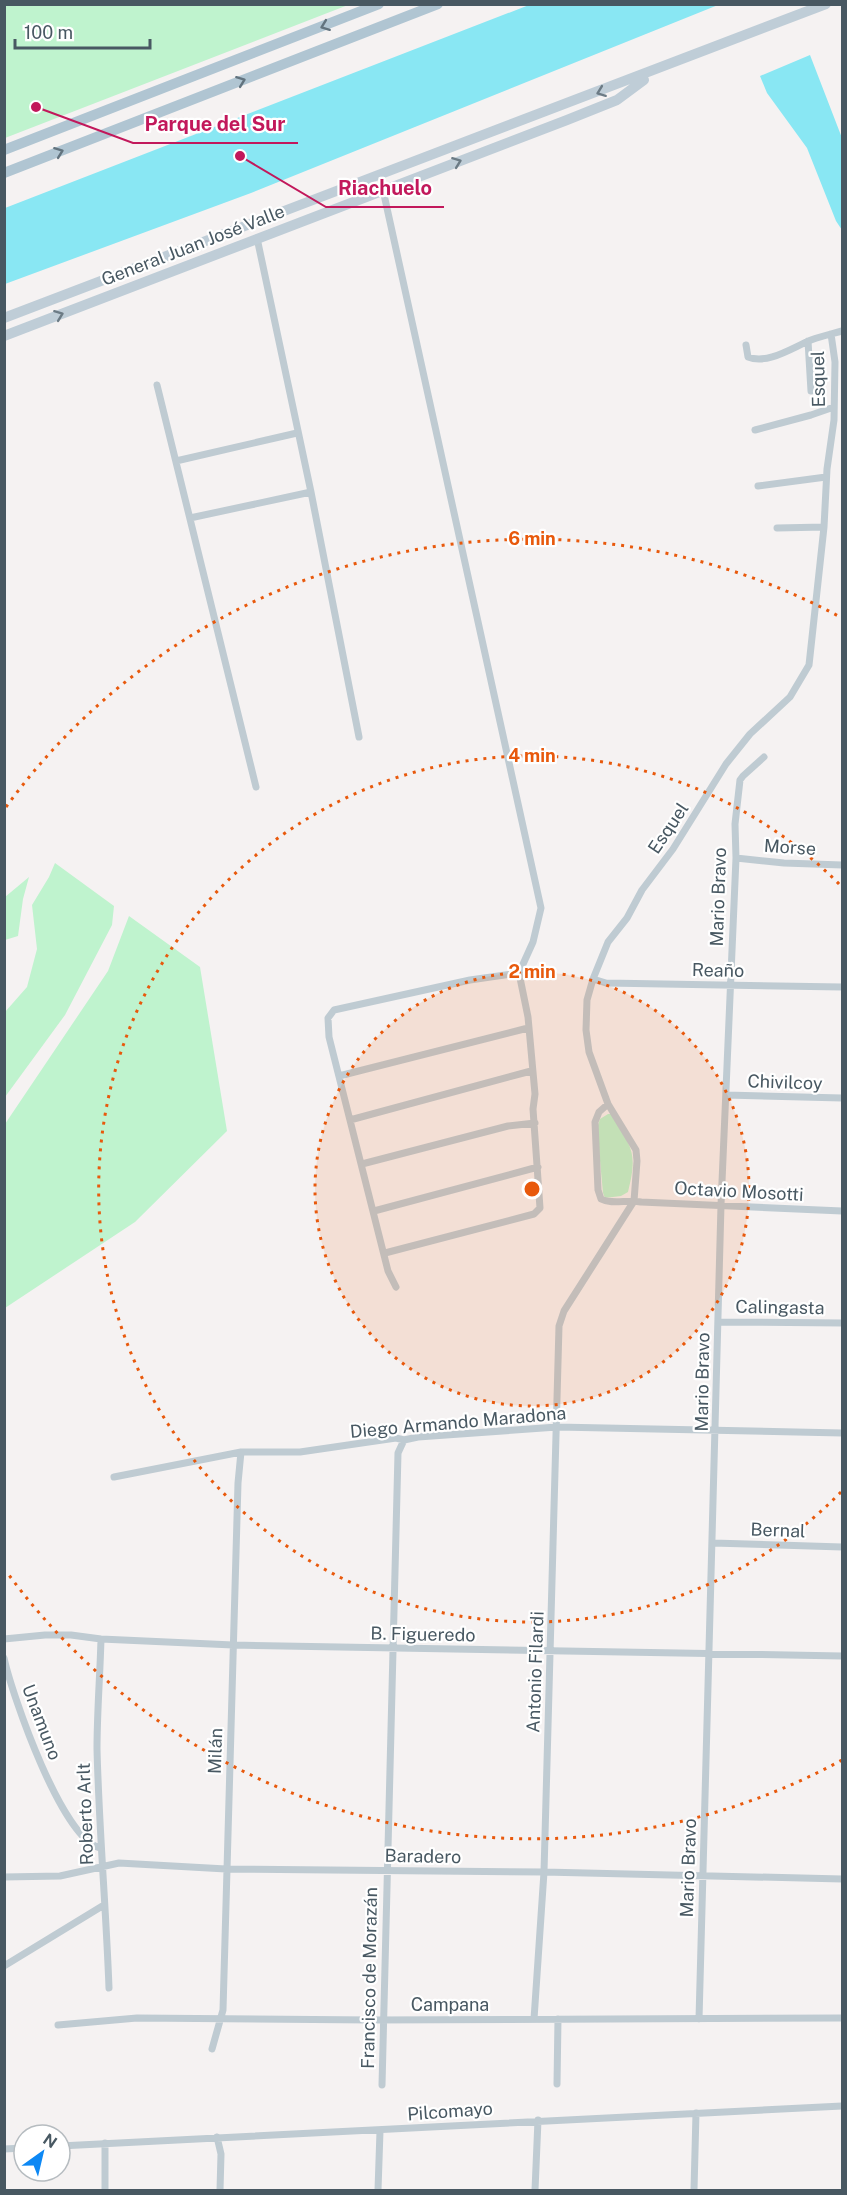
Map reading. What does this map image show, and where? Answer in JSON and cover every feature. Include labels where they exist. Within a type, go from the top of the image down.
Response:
[{"type":"main road","points":[[4,150],[379,4]]},
{"type":"main road","points":[[4,173],[438,4]]},
{"type":"main road","name":"General Juan José Valle","points":[[4,318],[656,71],[826,4]]},
{"type":"main road","name":"General Juan José Valle","points":[[4,336],[617,100],[656,71]]},
{"type":"street","points":[[383,190],[540,901],[540,919],[533,942],[519,973],[527,1005],[531,1071],[535,1094],[534,1123],[540,1208],[534,1214],[385,1253]]},
{"type":"street","points":[[257,238],[360,737]]},
{"type":"street","points":[[746,345],[748,357],[751,359],[774,356],[808,341],[843,331]]},
{"type":"street","name":"Esquel","points":[[559,1326],[564,1311],[634,1201],[637,1156],[608,1104],[592,1063],[588,1044],[587,1000],[593,979],[608,942],[627,918],[642,890],[673,849],[726,764],[750,734],[790,697],[803,678],[811,657],[824,527],[826,477],[839,362],[831,334]]},
{"type":"street","points":[[808,341],[811,391]]},
{"type":"street","points":[[157,385],[256,787]]},
{"type":"street","points":[[755,430],[834,407]]},
{"type":"street","points":[[176,461],[297,434]]},
{"type":"street","points":[[758,486],[826,477]]},
{"type":"street","points":[[190,518],[311,492]]},
{"type":"street","points":[[777,528],[824,527]]},
{"type":"street","name":"Mario Bravo","points":[[699,2019],[718,1322],[736,858],[735,824],[740,780],[764,757]]},
{"type":"street","name":"Morse","points":[[736,858],[784,863],[843,865]]},
{"type":"street","points":[[396,1287],[388,1271],[327,1026],[328,1018],[334,1010],[470,980],[519,973]]},
{"type":"street","name":"Reaño","points":[[593,979],[606,983],[843,987]]},
{"type":"street","points":[[339,1076],[528,1028]]},
{"type":"street","points":[[350,1120],[531,1071]]},
{"type":"street","name":"Chivilcoy","points":[[726,1095],[843,1098]]},
{"type":"street","name":"Octavio Mosotti","points":[[608,1104],[599,1112],[595,1122],[599,1194],[606,1202],[634,1201],[843,1211]]},
{"type":"street","points":[[362,1164],[508,1125],[534,1123]]},
{"type":"street","points":[[374,1211],[538,1167]]},
{"type":"street","name":"Calingasta","points":[[718,1322],[843,1323]]},
{"type":"street","name":"Antonio Filardi","points":[[534,2019],[544,1872],[559,1326]]},
{"type":"street","name":"Diego Armando Maradona","points":[[114,1477],[241,1452],[300,1452],[396,1438],[404,1440],[556,1427],[843,1433]]},
{"type":"street","name":"Francisco de Morazán","points":[[382,2085],[398,1453],[404,1440]]},
{"type":"street","name":"Milán","points":[[212,2049],[222,2019],[238,1483],[241,1452]]},
{"type":"street","name":"Bernal","points":[[713,1543],[843,1547]]},
{"type":"street","name":"B. Figueredo","points":[[4,1639],[55,1634],[101,1639],[233,1645],[843,1656]]},
{"type":"street","name":"Roberto Arlt","points":[[101,1639],[97,1746],[101,1867],[107,1927],[109,1988]]},
{"type":"street","name":"Unamuno","points":[[4,1658],[18,1706],[46,1775],[82,1837],[95,1847],[101,1848]]},
{"type":"street","name":"Baradero","points":[[4,1877],[60,1876],[119,1863],[226,1869],[544,1872],[843,1880]]},
{"type":"street","points":[[4,1966],[104,1905]]},
{"type":"street","name":"Campana","points":[[58,2025],[137,2018],[843,2018]]},
{"type":"street","points":[[557,2084],[558,2019]]},
{"type":"street","name":"Pilcomayo","points":[[72,2145],[843,2106]]},
{"type":"street","points":[[694,2190],[696,2113]]},
{"type":"street","points":[[535,2190],[538,2120]]},
{"type":"street","points":[[378,2190],[380,2131]]},
{"type":"street","points":[[217,2137],[221,2154],[220,2190]]},
{"type":"street","points":[[105,2143],[105,2190]]},
{"type":"green space","points":[[5,4],[348,4],[348,5],[5,138]]},
{"type":"green space","points":[[55,863],[114,906],[112,925],[65,1015],[5,1097],[5,1012],[27,987],[37,949],[32,905]]},
{"type":"green space","points":[[29,877],[23,899],[18,936],[5,940],[5,897]]},
{"type":"green space","points":[[129,916],[200,967],[227,1131],[135,1222],[5,1308],[5,1124],[108,971]]},
{"type":"green space","points":[[611,1114],[628,1143],[633,1168],[628,1192],[621,1196],[605,1198],[597,1128],[600,1119]]},
{"type":"water","points":[[529,5],[718,5],[251,193],[5,284],[5,208]]},
{"type":"water","points":[[810,55],[842,138],[842,230],[836,221],[807,148],[767,93],[760,76]]},
{"type":"place","name":"Parque del Sur","points":[[36,107]]},
{"type":"place","name":"Riachuelo","points":[[240,156]]}]
